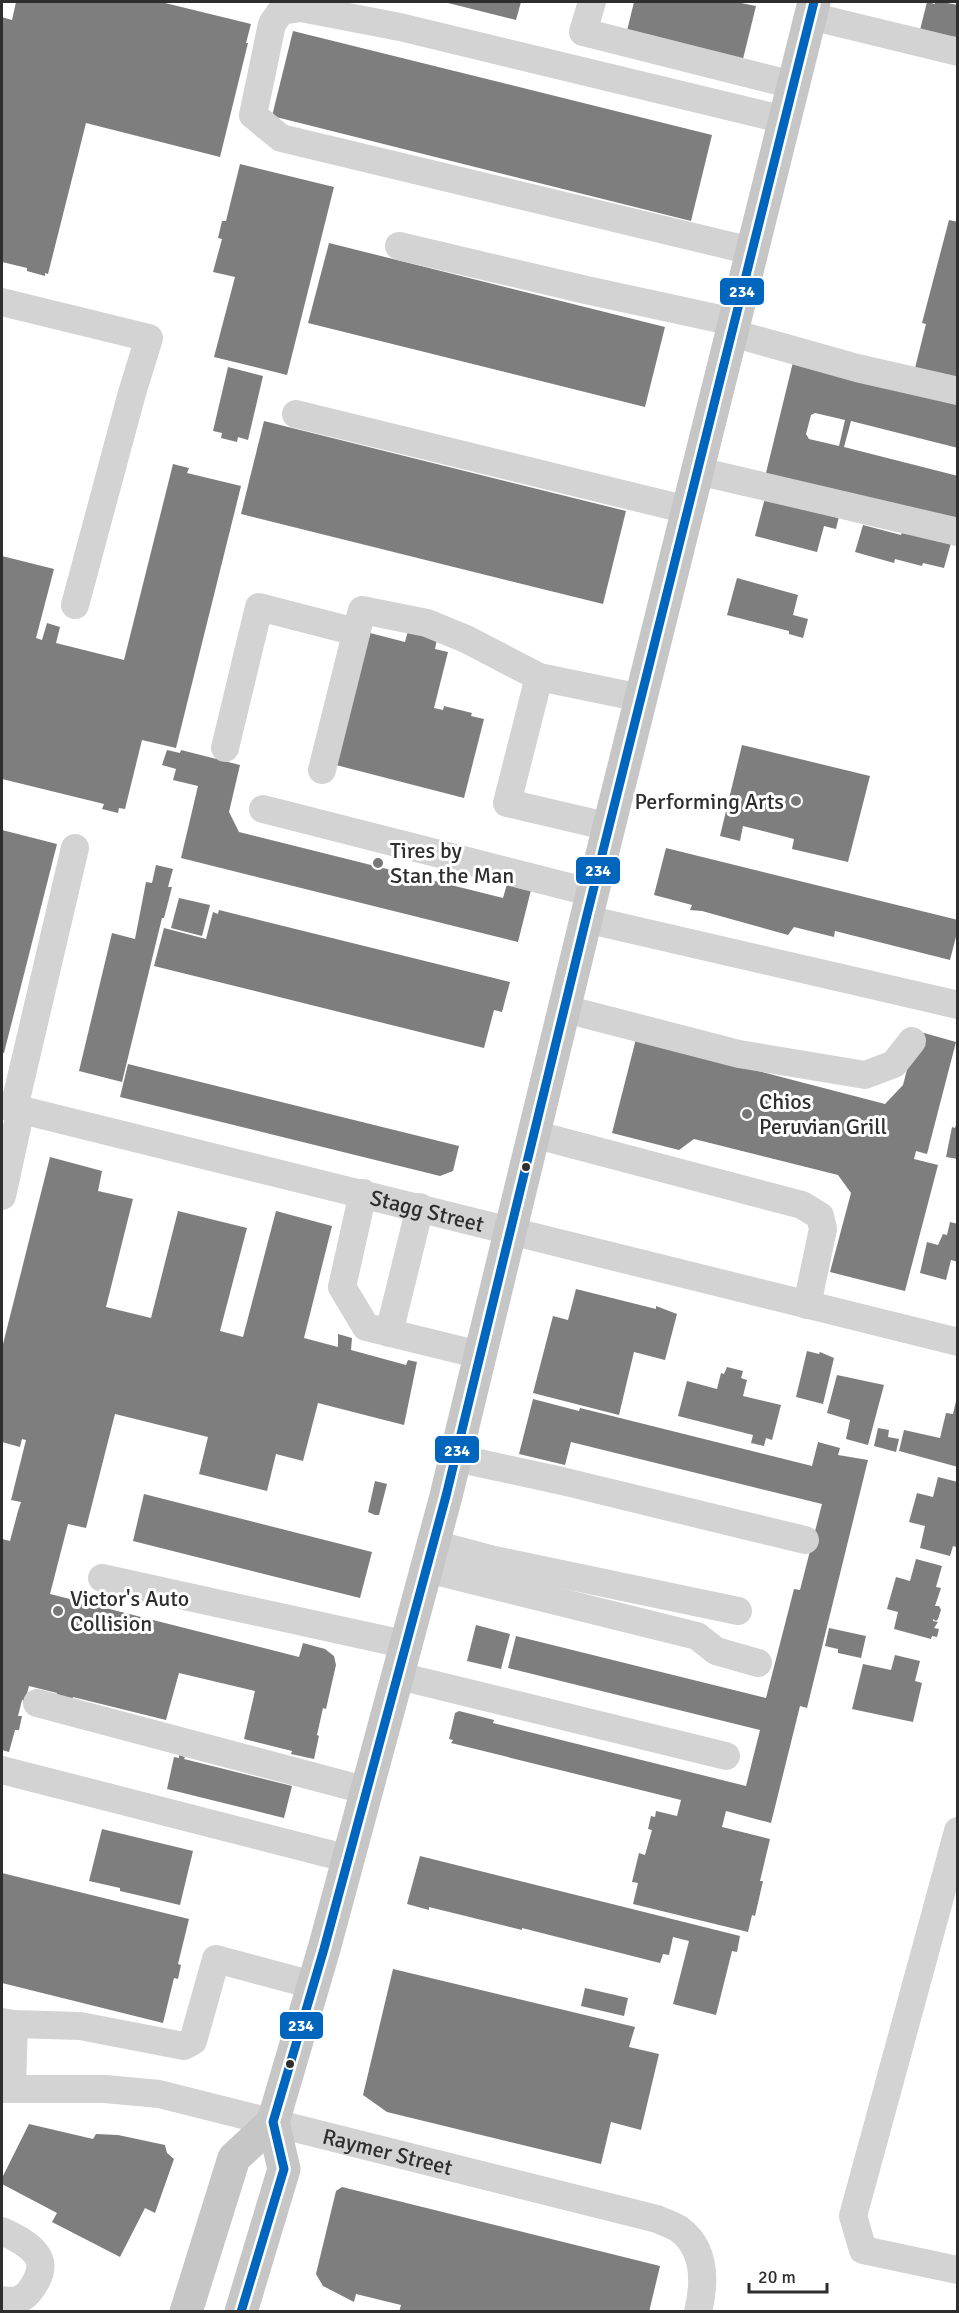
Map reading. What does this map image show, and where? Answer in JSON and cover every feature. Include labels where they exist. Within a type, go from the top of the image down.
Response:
[{"type":"main road","points":[[241,2312],[284,2169],[273,2122],[368,1791],[456,1458],[589,906],[812,9]]},
{"type":"main road","points":[[186,2312],[234,2158],[273,2122]]},
{"type":"street","points":[[592,2],[583,32],[793,85]]},
{"type":"street","points":[[752,251],[280,138],[253,115],[272,24],[281,11],[301,8],[400,27],[784,120]]},
{"type":"street","points":[[812,9],[957,52]]},
{"type":"street","points":[[399,246],[586,290],[733,328],[857,368],[957,392]]},
{"type":"street","points":[[2,302],[149,338],[75,605]]},
{"type":"street","points":[[296,414],[688,510]]},
{"type":"street","points":[[698,471],[957,532]]},
{"type":"street","points":[[225,748],[259,607],[356,632]]},
{"type":"street","points":[[322,770],[362,610],[427,622],[466,639],[539,677],[641,698]]},
{"type":"street","points":[[539,677],[507,803],[610,827]]},
{"type":"street","points":[[263,809],[589,906],[957,1005]]},
{"type":"street","points":[[2,1196],[12,1107],[75,848]]},
{"type":"street","points":[[564,1009],[739,1054],[866,1076],[894,1065],[912,1041]]},
{"type":"street","name":"Stagg Street","points":[[12,1107],[957,1342]]},
{"type":"street","points":[[533,1134],[802,1205],[820,1216],[824,1229],[807,1305]]},
{"type":"street","points":[[363,1193],[342,1287],[366,1327],[480,1355]]},
{"type":"street","points":[[389,1333],[420,1208]]},
{"type":"street","points":[[456,1458],[805,1540]]},
{"type":"street","points":[[430,1557],[494,1560],[738,1611]]},
{"type":"street","points":[[430,1557],[697,1636],[716,1651],[758,1663]]},
{"type":"street","points":[[102,1578],[404,1660],[726,1756]]},
{"type":"street","points":[[37,1703],[368,1791]]},
{"type":"street","points":[[2,1770],[349,1859]]},
{"type":"street","points":[[957,1831],[853,2216],[862,2250],[957,2270]]},
{"type":"street","points":[[7,2088],[8,2023],[80,2026],[184,2046],[193,2041],[216,1959],[313,1985]]},
{"type":"street","name":"Raymer Street","points":[[7,2088],[105,2089],[159,2094],[657,2219],[679,2230],[694,2245],[702,2268],[703,2291],[698,2312]]},
{"type":"street","points":[[2,2231],[22,2241],[39,2258],[41,2269],[33,2286],[23,2298],[11,2302],[2,2300]]},
{"type":"building","points":[[16,2],[161,2],[251,24],[220,157],[86,123],[48,274],[45,273],[45,276],[27,271],[27,268],[2,262],[2,17],[12,20]]},
{"type":"building","points":[[444,2],[521,2],[516,20]]},
{"type":"building","points":[[634,2],[736,2],[756,6],[742,63],[626,35]]},
{"type":"building","points":[[927,2],[958,5],[957,37],[919,34]]},
{"type":"building","points":[[293,31],[712,135],[691,221],[272,116]]},
{"type":"building","points":[[240,164],[334,187],[287,375],[214,357],[235,277],[213,272],[222,239],[218,238],[222,221],[226,221]]},
{"type":"building","points":[[949,220],[958,222],[958,378],[915,368],[926,324],[922,323]]},
{"type":"building","points":[[329,243],[665,327],[645,407],[308,323]]},
{"type":"building","points":[[794,358],[958,399],[958,448],[851,421],[844,447],[958,476],[958,525],[765,477]],"holes":[[[815,413],[845,420],[839,446],[809,439],[806,434],[811,415]]]},
{"type":"building","points":[[228,367],[263,376],[248,440],[238,437],[237,442],[221,438],[222,433],[213,431]]},
{"type":"building","points":[[264,421],[626,511],[603,604],[241,514]]},
{"type":"building","points":[[173,464],[189,468],[187,473],[241,486],[176,748],[142,740],[125,809],[119,808],[118,813],[102,809],[104,804],[2,779],[2,556],[54,569],[36,638],[42,640],[47,623],[60,627],[56,643],[124,660]]},
{"type":"building","points":[[766,494],[840,512],[836,529],[824,526],[817,552],[755,536]]},
{"type":"building","points":[[863,525],[901,535],[902,532],[951,543],[944,568],[923,563],[922,566],[895,559],[894,563],[855,552]]},
{"type":"building","points":[[737,578],[798,595],[793,615],[808,619],[803,638],[789,634],[789,631],[727,615]]},
{"type":"building","points":[[409,627],[438,634],[435,649],[448,652],[434,708],[443,710],[444,706],[472,713],[471,716],[484,719],[464,798],[332,764],[366,632],[405,642]]},
{"type":"building","name":"Performing Arts","points":[[742,745],[870,776],[848,862],[792,849],[794,839],[743,826],[740,841],[720,836]]},
{"type":"building","points":[[167,750],[180,753],[181,750],[240,765],[229,812],[239,832],[503,898],[507,884],[531,890],[518,942],[181,858],[198,786],[173,780],[176,769],[162,765]]},
{"type":"building","points":[[2,830],[57,844],[4,1053],[2,1053]]},
{"type":"building","points":[[666,848],[958,920],[950,960],[835,931],[834,937],[794,927],[788,935],[702,911],[690,910],[692,905],[654,895]]},
{"type":"building","points":[[156,865],[173,869],[168,887],[172,887],[164,918],[162,918],[122,1082],[79,1071],[112,933],[135,939],[146,882],[152,883]]},
{"type":"building","points":[[179,898],[210,905],[202,936],[171,928]]},
{"type":"building","points":[[219,910],[510,982],[502,1012],[494,1010],[484,1048],[154,966],[164,928],[206,939],[213,912],[218,914]]},
{"type":"building","points":[[917,1031],[956,1042],[927,1154],[916,1151],[914,1159],[938,1165],[905,1291],[830,1272],[851,1193],[838,1175],[694,1139],[679,1150],[612,1133],[636,1039],[885,1104],[903,1085]]},
{"type":"building","points":[[128,1064],[459,1146],[453,1171],[440,1176],[120,1097]]},
{"type":"building","points":[[957,1122],[958,1159],[946,1157],[952,1127],[955,1128]]},
{"type":"building","points":[[50,1157],[102,1171],[98,1191],[133,1199],[106,1307],[151,1318],[178,1211],[247,1228],[220,1331],[243,1337],[276,1211],[332,1226],[304,1338],[338,1347],[338,1334],[352,1338],[351,1350],[406,1365],[408,1360],[417,1362],[404,1425],[318,1403],[303,1461],[276,1454],[267,1491],[199,1474],[208,1437],[115,1414],[86,1528],[68,1524],[50,1594],[299,1657],[303,1643],[325,1649],[334,1656],[336,1665],[326,1709],[323,1708],[314,1759],[244,1739],[255,1691],[179,1673],[166,1720],[73,1697],[72,1701],[56,1697],[57,1693],[29,1686],[18,1716],[22,1716],[19,1730],[15,1730],[9,1752],[2,1750],[2,1539],[10,1541],[21,1502],[11,1500],[26,1440],[22,1439],[20,1447],[2,1442],[2,1348]]},
{"type":"building","points":[[950,1222],[958,1224],[958,1262],[951,1260],[946,1280],[920,1273],[927,1242],[938,1245],[943,1234],[947,1235]]},
{"type":"building","points":[[576,1289],[656,1309],[656,1306],[677,1314],[665,1360],[634,1352],[619,1415],[533,1393],[553,1316],[568,1320]]},
{"type":"building","points":[[807,1351],[819,1354],[820,1352],[834,1358],[823,1404],[796,1397]]},
{"type":"building","points":[[727,1367],[743,1371],[741,1378],[747,1380],[743,1396],[781,1405],[772,1440],[766,1438],[764,1446],[751,1443],[753,1435],[678,1416],[687,1381],[717,1389],[721,1373],[724,1374]]},
{"type":"building","points":[[837,1375],[884,1385],[868,1445],[846,1439],[850,1420],[827,1413]]},
{"type":"building","points":[[957,1397],[958,1467],[899,1451],[904,1430],[940,1438],[946,1413],[953,1414]]},
{"type":"building","points":[[533,1399],[579,1411],[580,1408],[812,1466],[818,1442],[840,1448],[838,1455],[868,1460],[807,1708],[800,1706],[771,1823],[726,1811],[722,1827],[770,1839],[755,1916],[752,1915],[748,1932],[633,1904],[638,1883],[632,1882],[639,1853],[645,1855],[652,1830],[648,1829],[651,1816],[655,1817],[656,1811],[677,1816],[681,1800],[451,1743],[453,1740],[449,1739],[455,1713],[459,1711],[494,1720],[493,1723],[746,1786],[760,1730],[508,1668],[516,1636],[766,1698],[794,1589],[800,1590],[822,1504],[571,1442],[565,1465],[519,1454]]},
{"type":"building","points":[[878,1428],[889,1430],[888,1437],[899,1439],[896,1452],[874,1446]]},
{"type":"building","points":[[938,1477],[958,1482],[958,1542],[956,1547],[953,1546],[950,1556],[920,1548],[925,1526],[909,1522],[917,1493],[933,1497]]},
{"type":"building","points":[[375,1481],[387,1484],[379,1515],[368,1512]]},
{"type":"building","points":[[144,1494],[372,1552],[360,1598],[133,1541]]},
{"type":"building","points":[[916,1559],[942,1566],[936,1587],[941,1588],[935,1606],[939,1606],[941,1610],[938,1619],[936,1621],[933,1619],[933,1621],[938,1622],[934,1628],[939,1629],[937,1637],[932,1636],[931,1639],[894,1629],[898,1612],[887,1609],[896,1577],[910,1581]]},
{"type":"building","points":[[476,1625],[510,1634],[501,1669],[467,1661]]},
{"type":"building","points":[[829,1628],[866,1636],[861,1658],[838,1653],[838,1649],[825,1646]]},
{"type":"building","points":[[895,1655],[920,1661],[915,1681],[922,1683],[913,1722],[852,1709],[863,1664],[891,1670]]},
{"type":"building","points":[[179,1755],[185,1757],[184,1759],[292,1786],[284,1818],[167,1789],[174,1757],[179,1758]]},
{"type":"building","points":[[102,1829],[193,1851],[180,1905],[89,1881]]},
{"type":"building","points":[[420,1856],[740,1936],[737,1952],[732,1951],[716,2015],[673,2004],[689,1941],[673,1937],[669,1955],[663,1954],[660,1963],[522,1928],[522,1930],[429,1907],[429,1910],[407,1904]]},
{"type":"building","points":[[2,1873],[189,1919],[178,1964],[181,1965],[178,1979],[174,1978],[163,2023],[2,1983]]},
{"type":"building","points":[[393,1969],[635,2027],[629,2047],[659,2054],[641,2130],[611,2122],[601,2164],[387,2112],[363,2095]]},
{"type":"building","points":[[585,1988],[628,1998],[624,2016],[581,2006]]},
{"type":"building","points":[[29,2124],[93,2139],[96,2134],[118,2135],[165,2145],[167,2153],[174,2159],[155,2213],[145,2208],[120,2257],[52,2222],[57,2213],[2,2184],[2,2178]]},
{"type":"building","points":[[342,2187],[660,2266],[649,2312],[426,2312],[419,2310],[419,2312],[399,2312],[401,2305],[356,2294],[354,2302],[323,2286],[316,2274],[336,2191]]},
{"type":"transit line","name":"234","points":[[241,2312],[284,2169],[273,2122],[324,1949],[446,1496],[586,919],[814,2]]},
{"type":"place","name":"Performing Arts","points":[[796,801]]},
{"type":"place","name":"Tires by Stan the Man","points":[[378,863]]},
{"type":"place","name":"Chios Peruvian Grill","points":[[747,1114]]},
{"type":"place","name":"Victor's Auto Collision","points":[[58,1611]]}]
